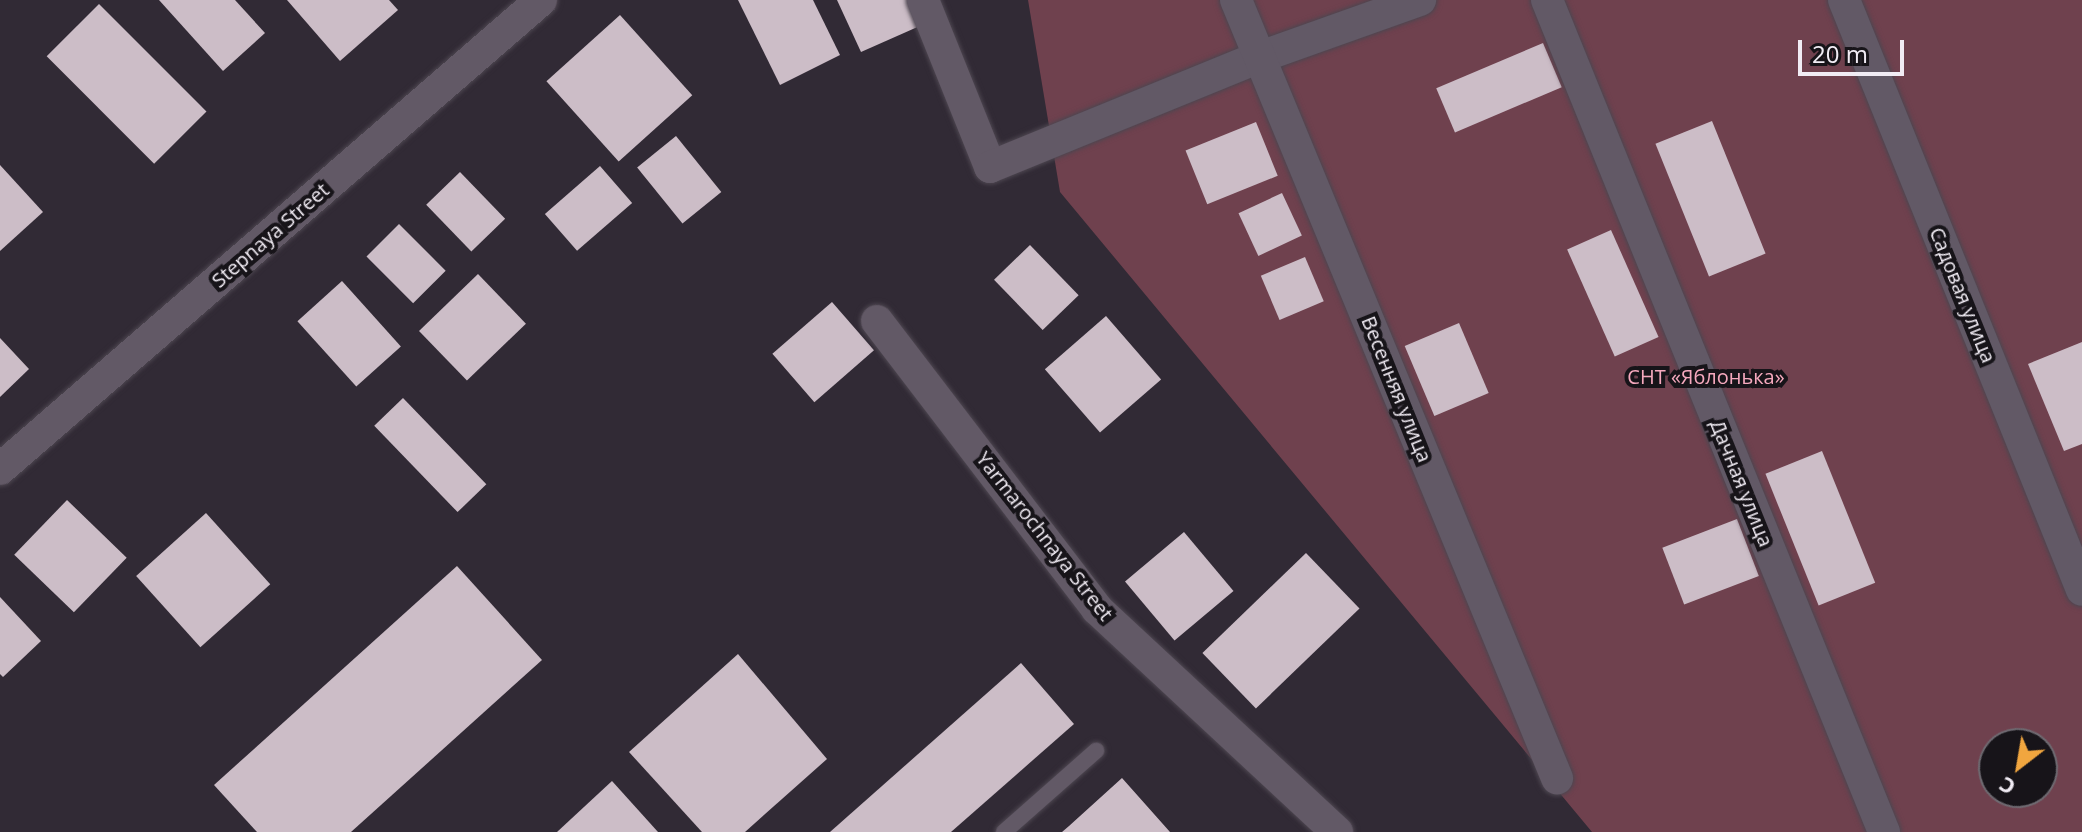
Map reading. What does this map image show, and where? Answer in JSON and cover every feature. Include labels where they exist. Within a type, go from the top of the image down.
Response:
[{"type":"street","name":"Stepnaya Street","points":[[0,469],[541,0]]},
{"type":"street","points":[[923,0],[990,167],[1260,57],[1420,0]]},
{"type":"street","name":"Весенняя улица","points":[[1236,0],[1557,778]]},
{"type":"street","name":"Дачная улица","points":[[1547,0],[1884,832]]},
{"type":"street","name":"Садовая улица","points":[[1844,0],[2082,590]]},
{"type":"street","name":"Yarmarochnaya Street","points":[[877,321],[1097,609],[1337,832]]},
{"type":"lane","points":[[1004,832],[1096,751]]},
{"type":"green space","name":"СНТ «Яблонька»","points":[[1028,0],[2082,0],[2082,832],[1592,832],[1060,192]]},
{"type":"building","points":[[159,0],[235,0],[265,33],[223,71]]},
{"type":"building","points":[[287,0],[389,0],[398,10],[340,61]]},
{"type":"building","points":[[738,0],[813,0],[840,55],[780,85]]},
{"type":"building","points":[[837,0],[911,0],[922,25],[861,52]]},
{"type":"building","points":[[99,4],[206,111],[154,164],[47,56]]},
{"type":"building","points":[[620,15],[692,95],[619,162],[546,81]]},
{"type":"building","points":[[1543,43],[1562,87],[1455,133],[1436,88]]},
{"type":"building","points":[[1712,121],[1766,254],[1709,276],[1655,144]]},
{"type":"building","points":[[1256,122],[1278,176],[1207,204],[1186,150]]},
{"type":"building","points":[[676,136],[721,192],[682,223],[637,167]]},
{"type":"building","points":[[0,165],[43,212],[0,251]]},
{"type":"building","points":[[600,166],[632,203],[577,251],[545,214]]},
{"type":"building","points":[[460,172],[505,219],[471,251],[426,205]]},
{"type":"building","points":[[1282,193],[1302,236],[1258,256],[1238,213]]},
{"type":"building","points":[[399,224],[446,271],[413,303],[366,257]]},
{"type":"building","points":[[1611,230],[1659,337],[1615,356],[1567,250]]},
{"type":"building","points":[[1030,245],[1079,295],[1043,330],[994,280]]},
{"type":"building","points":[[1305,257],[1324,301],[1280,320],[1261,276]]},
{"type":"building","points":[[478,274],[526,324],[467,381],[419,331]]},
{"type":"building","points":[[342,281],[401,346],[356,387],[297,321]]},
{"type":"building","points":[[832,302],[874,350],[814,402],[772,354]]},
{"type":"building","points":[[1106,316],[1161,379],[1100,433],[1045,369]]},
{"type":"building","points":[[1459,323],[1489,393],[1434,416],[1405,346]]},
{"type":"building","points":[[0,338],[29,369],[0,397]]},
{"type":"building","points":[[2082,342],[2082,444],[2064,451],[2028,364]]},
{"type":"building","points":[[403,398],[486,484],[458,512],[374,426]]},
{"type":"building","points":[[1822,451],[1875,583],[1819,606],[1765,474]]},
{"type":"building","points":[[67,500],[127,558],[74,612],[14,555]]},
{"type":"building","points":[[206,513],[270,584],[200,647],[136,576]]},
{"type":"building","points":[[1737,519],[1759,576],[1684,605],[1662,548]]},
{"type":"building","points":[[1184,532],[1233,591],[1175,640],[1125,581]]},
{"type":"building","points":[[1306,553],[1359,608],[1256,708],[1202,653]]},
{"type":"building","points":[[457,566],[542,660],[351,832],[257,832],[214,785]]},
{"type":"building","points":[[0,597],[41,641],[3,677],[0,674]]},
{"type":"building","points":[[738,654],[827,759],[745,832],[702,832],[629,752]]},
{"type":"building","points":[[1021,663],[1074,724],[951,832],[830,832]]},
{"type":"building","points":[[1122,778],[1170,832],[1062,832],[1069,826]]},
{"type":"building","points":[[612,781],[658,832],[557,832]]}]
